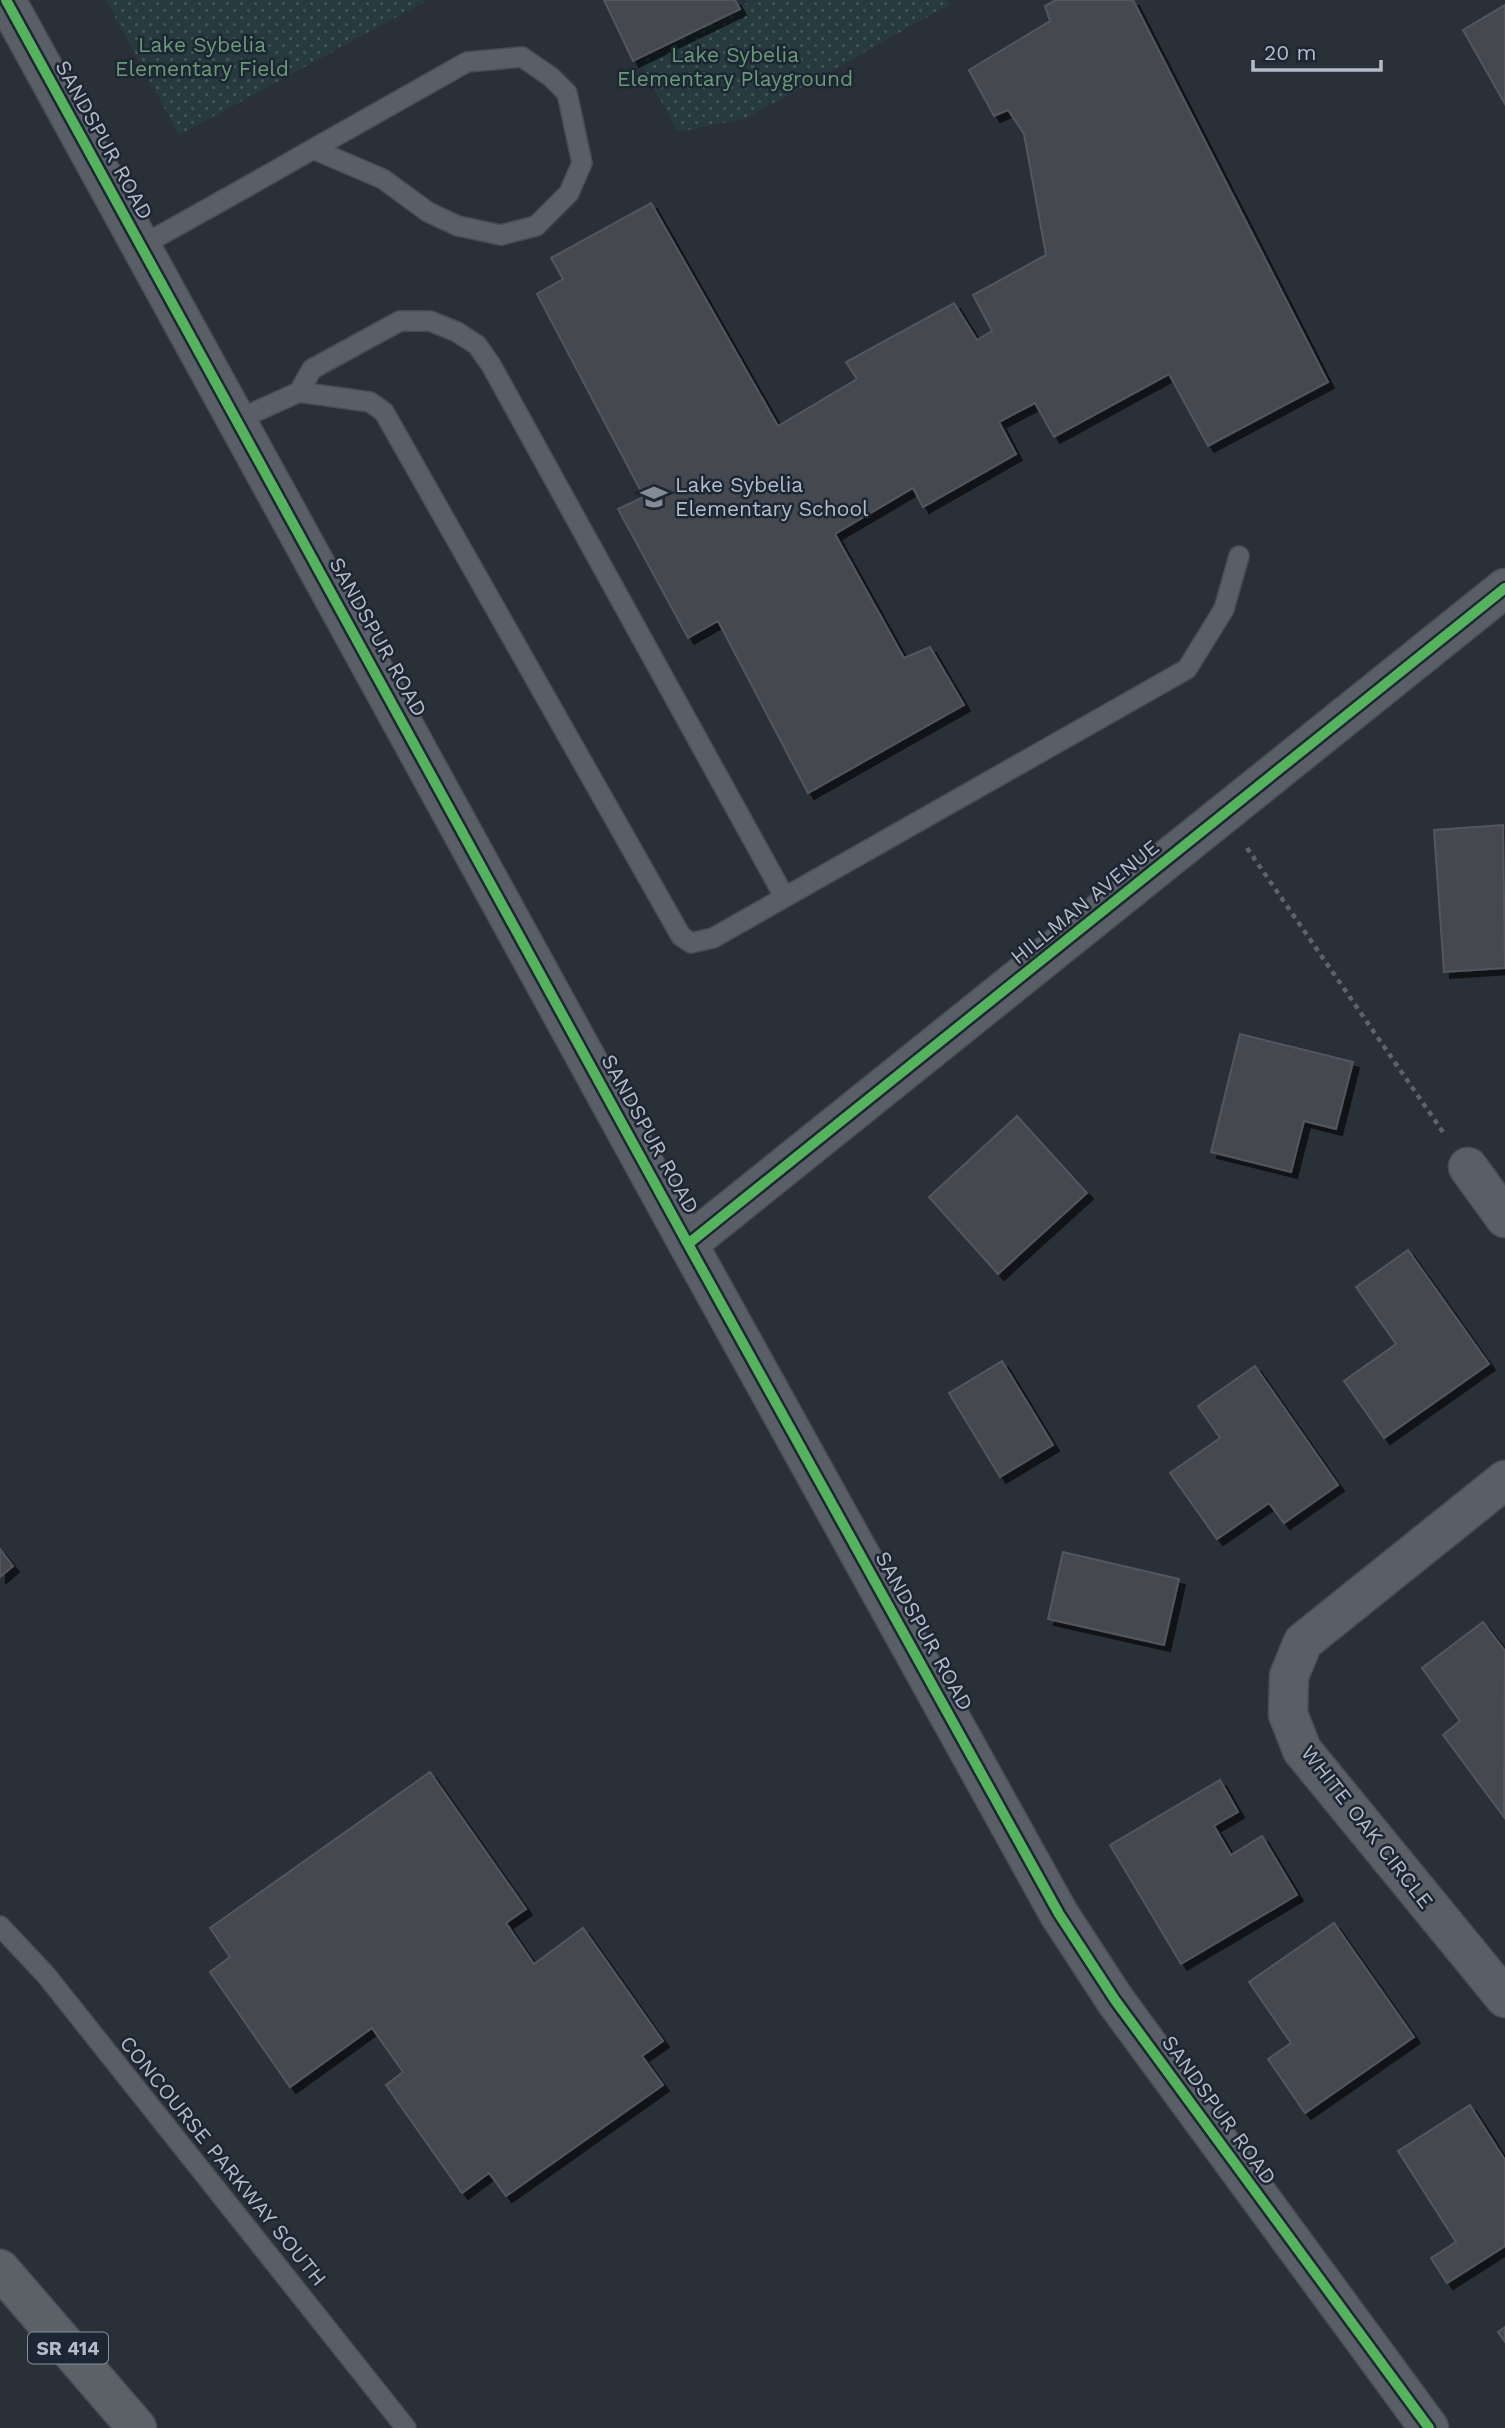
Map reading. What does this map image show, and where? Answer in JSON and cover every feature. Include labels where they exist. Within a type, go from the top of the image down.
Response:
[{"type":"main road","name":"SR 414","points":[[0,2269],[137,2428]]},
{"type":"street","name":"SANDSPUR ROAD","points":[[6,0],[1059,1914],[1115,2000],[1429,2428]]},
{"type":"street","name":"HILLMAN AVENUE","points":[[688,1244],[1505,588]]},
{"type":"street","points":[[1468,1167],[1505,1218]]},
{"type":"street","name":"WHITE OAK CIRCLE","points":[[1505,1480],[1303,1642],[1289,1676],[1288,1714],[1302,1750],[1505,1998]]},
{"type":"lane","points":[[141,246],[467,62],[522,57],[551,78],[567,93],[582,163],[569,193],[536,226],[501,235],[458,226],[428,212],[383,179],[313,149]]},
{"type":"lane","points":[[299,391],[312,369],[400,321],[430,321],[457,332],[477,345],[491,365],[784,896]]},
{"type":"lane","points":[[237,420],[299,391],[370,402],[384,412],[681,936],[691,943],[703,942],[1187,669],[1224,609],[1239,556]]},
{"type":"lane","name":"CONCOURSE PARKWAY SOUTH","points":[[0,1926],[46,1975],[406,2428]]},
{"type":"path","points":[[1215,823],[1237,834],[1468,1167]]},
{"type":"green space","name":"Lake Sybelia Elementary Field","points":[[106,0],[428,0],[179,135]]},
{"type":"green space","name":"Lake Sybelia Elementary Playground","points":[[746,0],[946,0],[949,5],[747,118],[678,132],[639,62],[747,3]]},
{"type":"building","points":[[604,0],[735,0],[740,9],[633,61]]},
{"type":"building","points":[[1056,0],[1133,0],[1328,382],[1208,446],[1169,374],[1054,437],[1035,403],[999,422],[1016,454],[923,507],[913,488],[835,534],[904,658],[930,647],[964,705],[808,793],[718,621],[688,638],[618,509],[644,497],[537,294],[563,279],[551,258],[651,203],[778,426],[857,379],[846,362],[954,303],[977,340],[992,331],[973,295],[1046,255],[1024,134],[1008,110],[994,116],[969,70],[1050,21],[1045,6]]},
{"type":"building","points":[[1505,5],[1505,104],[1463,30]]},
{"type":"building","points":[[1503,825],[1505,968],[1444,972],[1434,830]]},
{"type":"building","points":[[1240,1034],[1353,1062],[1336,1129],[1304,1121],[1291,1172],[1211,1152]]},
{"type":"building","points":[[1017,1116],[1087,1193],[998,1274],[929,1197]]},
{"type":"building","points":[[1408,1250],[1489,1364],[1384,1438],[1344,1381],[1396,1344],[1356,1287]]},
{"type":"building","points":[[1002,1361],[1053,1445],[1000,1477],[949,1393]]},
{"type":"building","points":[[1255,1366],[1338,1485],[1284,1523],[1269,1503],[1217,1539],[1170,1473],[1220,1438],[1198,1406]]},
{"type":"building","points":[[0,1549],[13,1566],[0,1577]]},
{"type":"building","points":[[1063,1552],[1179,1579],[1164,1645],[1048,1619]]},
{"type":"building","points":[[1483,1622],[1505,1651],[1504,1817],[1443,1735],[1460,1721],[1422,1668]]},
{"type":"building","points":[[430,1772],[526,1909],[506,1923],[534,1964],[583,1928],[663,2041],[642,2056],[663,2085],[506,2196],[489,2173],[462,2193],[386,2085],[403,2072],[372,2028],[290,2087],[210,1972],[230,1957],[210,1928]]},
{"type":"building","points":[[1220,1780],[1238,1812],[1214,1826],[1231,1855],[1262,1836],[1297,1895],[1181,1964],[1110,1845]]},
{"type":"building","points":[[1334,1923],[1414,2037],[1305,2113],[1268,2059],[1291,2043],[1249,1982]]},
{"type":"building","points":[[1470,2105],[1505,2160],[1505,2246],[1447,2283],[1431,2258],[1456,2242],[1398,2151]]},
{"type":"building","points":[[1505,2327],[1505,2342],[1498,2332]]},
{"type":"cycle path","points":[[6,0],[1059,1914],[1115,2000],[1429,2428]]},
{"type":"cycle path","points":[[688,1244],[1505,588]]},
{"type":"place","name":"Lake Sybelia Elementary School","points":[[654,497]]}]
